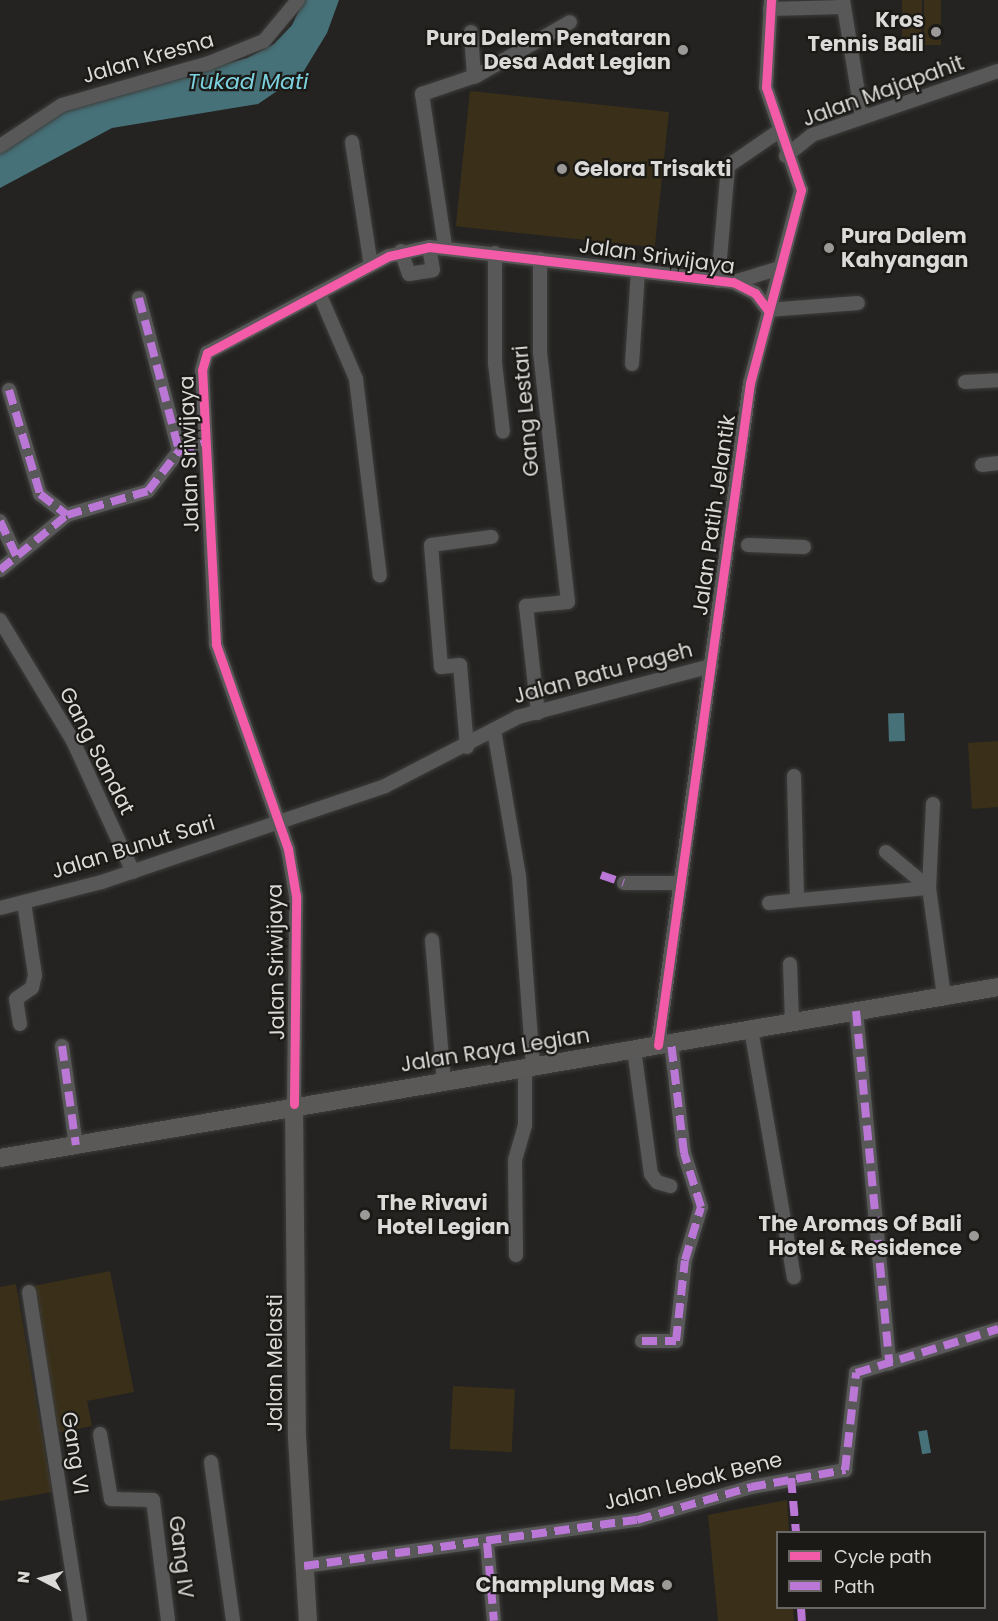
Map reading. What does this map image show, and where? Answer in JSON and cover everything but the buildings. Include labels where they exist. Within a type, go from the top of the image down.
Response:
[{"type":"main road","name":"Jalan Raya Legian","points":[[0,1158],[294,1104],[529,1068],[998,987]]},
{"type":"main road","name":"Jalan Melasti","points":[[294,1104],[297,1437],[308,1621]]},
{"type":"street","name":"Jalan Kresna","points":[[0,146],[62,105],[209,63],[264,41],[298,0]]},
{"type":"street","points":[[771,5],[843,4],[862,117]]},
{"type":"street","name":"Jalan Patih Jelantik","points":[[642,1341],[676,1341],[685,1260],[701,1207],[684,1153],[665,1044],[681,883],[750,383],[801,190],[798,174],[786,156],[766,87],[771,5]]},
{"type":"street","points":[[445,246],[422,96],[474,77],[570,21]]},
{"type":"street","points":[[471,32],[474,77]]},
{"type":"street","name":"Jalan Majapahit","points":[[786,156],[812,135],[998,71]]},
{"type":"street","points":[[718,281],[728,165],[779,131]]},
{"type":"street","points":[[352,142],[371,266]]},
{"type":"street","name":"Jalan Sriwijaya","points":[[294,1104],[296,896],[277,822],[216,644],[202,370],[207,353],[401,251],[445,246],[733,282],[780,268]]},
{"type":"street","points":[[401,251],[409,274],[433,270],[429,247]]},
{"type":"street","points":[[495,253],[495,363],[503,432]]},
{"type":"street","name":"Gang Lestari","points":[[538,713],[526,606],[568,602],[540,353],[540,259]]},
{"type":"street","points":[[632,364],[638,270]]},
{"type":"street","name":"Jalan Sriwijaya","points":[[733,282],[755,293],[768,310]]},
{"type":"street","points":[[319,293],[356,379],[380,576]]},
{"type":"street","points":[[139,298],[179,451]]},
{"type":"street","points":[[768,310],[858,303]]},
{"type":"street","points":[[965,382],[998,380]]},
{"type":"street","points":[[9,390],[40,494],[67,515]]},
{"type":"street","points":[[0,570],[67,515],[148,491],[179,451],[206,443]]},
{"type":"street","points":[[982,465],[998,463]]},
{"type":"street","points":[[0,521],[16,555]]},
{"type":"street","points":[[467,747],[460,665],[441,667],[430,545],[491,537]]},
{"type":"street","points":[[727,544],[804,547]]},
{"type":"street","name":"Gang Sandat","points":[[0,620],[73,741],[133,872]]},
{"type":"street","name":"Jalan Batu Pageh","points":[[277,822],[385,786],[467,747],[509,720],[711,666]]},
{"type":"street","points":[[494,730],[519,876],[529,1068],[525,1125],[515,1160],[516,1255]]},
{"type":"street","points":[[794,776],[797,900]]},
{"type":"street","points":[[933,804],[929,888],[944,996]]},
{"type":"street","name":"Jalan Bunut Sari","points":[[0,908],[133,872],[277,822]]},
{"type":"street","points":[[886,852],[929,888]]},
{"type":"street","points":[[624,883],[681,883]]},
{"type":"street","points":[[769,903],[929,888]]},
{"type":"street","points":[[20,1024],[16,999],[32,988],[34,975],[24,902]]},
{"type":"street","points":[[432,940],[444,1082]]},
{"type":"street","points":[[790,964],[792,1022]]},
{"type":"street","points":[[856,1011],[889,1363]]},
{"type":"street","points":[[751,1029],[794,1277]]},
{"type":"street","points":[[62,1046],[76,1145]]},
{"type":"street","points":[[634,1049],[651,1174],[657,1182],[670,1186]]},
{"type":"street","name":"Gang VI","points":[[29,1292],[80,1621]]},
{"type":"street","name":"Jalan Lebak Bene","points":[[304,1566],[487,1544],[638,1520],[751,1487],[845,1470],[852,1379],[889,1363],[998,1329]]},
{"type":"street","name":"Gang IV","points":[[100,1434],[111,1499],[153,1500],[168,1621]]},
{"type":"street","points":[[211,1462],[233,1621]]},
{"type":"street","points":[[487,1544],[494,1621]]},
{"type":"shaded area","points":[[902,0],[922,0],[922,49],[902,49]]},
{"type":"shaded area","name":"Kros Tennis Bali","points":[[924,0],[941,0],[941,45],[924,45]]},
{"type":"shaded area","name":"Gelora Trisakti","points":[[470,91],[669,112],[655,247],[456,226]]},
{"type":"shaded area","points":[[998,741],[998,807],[972,809],[968,743]]},
{"type":"shaded area","points":[[110,1271],[134,1392],[87,1401],[92,1426],[57,1433],[28,1287]]},
{"type":"shaded area","points":[[16,1284],[52,1492],[0,1501],[0,1287]]},
{"type":"shaded area","points":[[453,1386],[515,1389],[512,1452],[450,1449]]},
{"type":"shaded area","points":[[787,1500],[789,1531],[776,1531],[776,1609],[793,1609],[794,1621],[718,1621],[708,1515]]},
{"type":"water","name":"Tukad Mati","points":[[304,0],[339,0],[327,33],[302,74],[258,104],[112,128],[0,188],[0,152],[63,109],[247,58],[274,44],[292,25]]},
{"type":"water","points":[[904,713],[905,741],[889,742],[888,714]]},
{"type":"water","points":[[927,1430],[931,1453],[922,1454],[918,1432]]},
{"type":"marked path","points":[[139,298],[179,451]]},
{"type":"marked path","points":[[9,390],[40,494],[67,515],[148,491],[179,451],[205,443]]},
{"type":"marked path","points":[[0,570],[67,515]]},
{"type":"marked path","points":[[0,521],[16,555]]},
{"type":"marked path","points":[[601,875],[624,883]]},
{"type":"marked path","points":[[856,1011],[889,1363]]},
{"type":"marked path","points":[[642,1341],[676,1341],[685,1260],[701,1207],[684,1153],[671,1043]]},
{"type":"marked path","points":[[62,1046],[76,1145]]},
{"type":"marked path","points":[[304,1566],[637,1520],[751,1487],[845,1470],[856,1373],[998,1329]]},
{"type":"marked path","points":[[791,1478],[796,1531]]},
{"type":"marked path","points":[[487,1543],[494,1621]]},
{"type":"marked path","points":[[801,1609],[802,1621]]},
{"type":"cycle path","points":[[658,1045],[750,383],[801,190],[766,87],[771,0]]},
{"type":"cycle path","points":[[294,1104],[296,896],[288,849],[216,644],[202,370],[207,353],[389,256],[429,247],[733,282],[755,293],[768,310]]},
{"type":"place","name":"Kros Tennis Bali","points":[[936,32]]},
{"type":"place","name":"Pura Dalem Penataran Desa Adat Legian","points":[[683,50]]},
{"type":"place","name":"Gelora Trisakti","points":[[562,169]]},
{"type":"place","name":"Pura Dalem Kahyangan","points":[[829,248]]},
{"type":"place","name":"The Rivavi Hotel Legian","points":[[365,1215]]},
{"type":"place","name":"The Aromas Of Bali Hotel & Residence","points":[[974,1236]]},
{"type":"place","name":"Champlung Mas","points":[[667,1585]]}]
